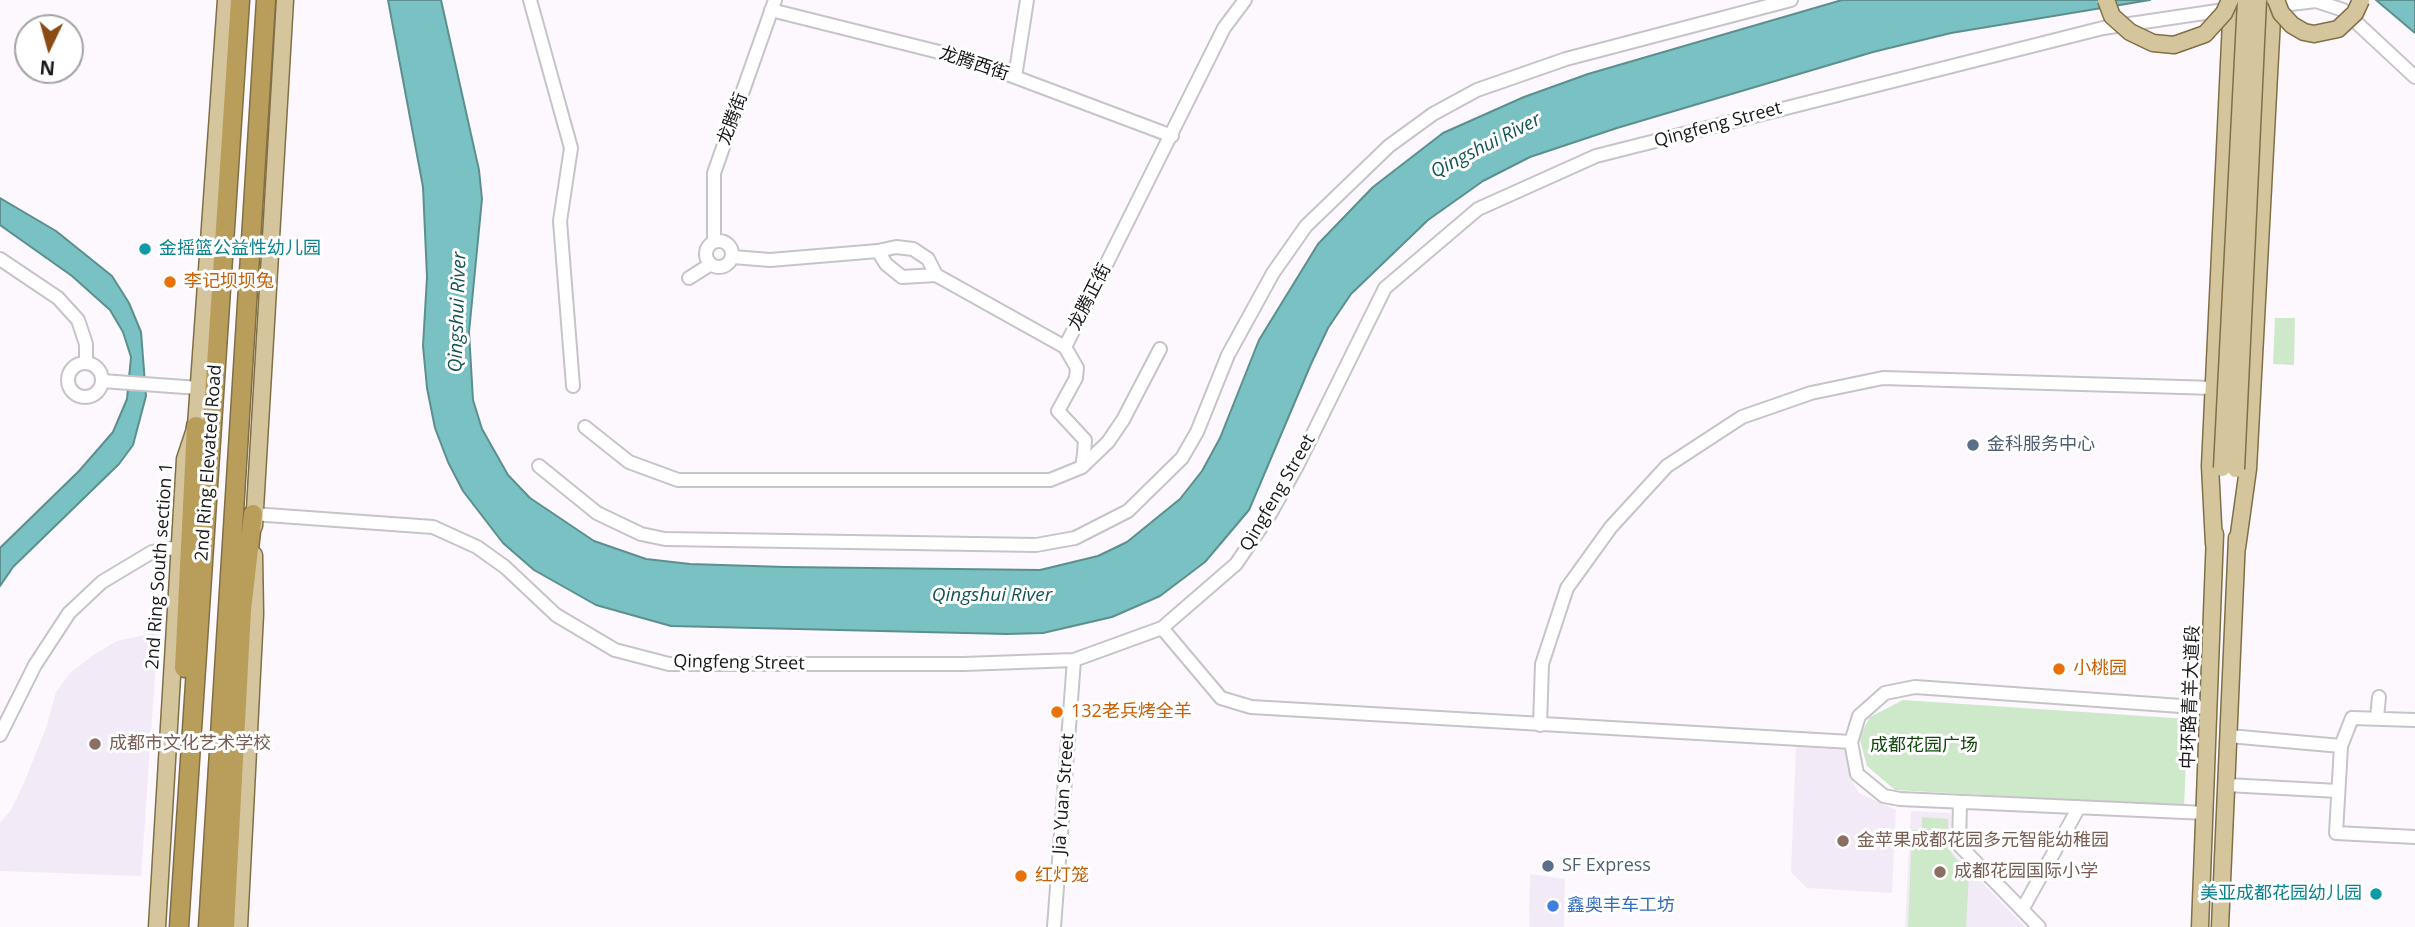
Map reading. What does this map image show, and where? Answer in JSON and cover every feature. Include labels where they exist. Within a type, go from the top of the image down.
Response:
[{"type":"highway","name":"2nd Ring Elevated Road","points":[[179,927],[240,0]]},
{"type":"highway","name":"2nd Ring Elevated Road","points":[[208,927],[266,0]]},
{"type":"highway","points":[[171,927],[196,426]]},
{"type":"highway","points":[[225,927],[242,610],[253,514]]},
{"type":"main road","name":"2nd Ring South section 1","points":[[157,927],[185,459],[196,426],[226,0]]},
{"type":"main road","points":[[239,927],[255,614],[253,514],[285,0]]},
{"type":"main road","points":[[2106,0],[2112,16],[2143,41],[2174,45],[2205,34],[2231,3]]},
{"type":"main road","points":[[2237,548],[2229,469],[2246,0]]},
{"type":"main road","points":[[2270,1],[2292,25],[2314,34],[2338,29],[2355,13],[2361,0]]},
{"type":"main road","points":[[2229,469],[2270,1]]},
{"type":"main road","points":[[2220,927],[2237,548],[2248,469],[2270,1]]},
{"type":"main road","points":[[2214,544],[2210,466],[2231,3]]},
{"type":"main road","name":"中环路青羊大道段","points":[[2200,927],[2214,544],[2229,469]]},
{"type":"street","points":[[530,0],[571,148],[560,221],[573,386]]},
{"type":"street","points":[[1015,77],[1027,0]]},
{"type":"street","name":"龙腾正街","points":[[936,275],[1065,347],[1224,29],[1245,0]]},
{"type":"street","points":[[539,466],[597,513],[641,534],[665,538],[1036,545],[1075,538],[1128,511],[1182,458],[1197,432],[1228,355],[1273,273],[1306,226],[1389,146],[1433,114],[1477,90],[1566,59],[1791,0]]},
{"type":"street","points":[[2270,1],[2316,1],[2343,10],[2415,77]]},
{"type":"street","name":"Qingfeng Street","points":[[253,514],[433,527],[477,547],[505,567],[556,615],[615,650],[668,664],[964,664],[1074,660],[1161,628],[1236,564],[1270,514],[1385,288],[1478,209],[1597,156],[2103,28],[2231,3]]},
{"type":"street","name":"龙腾西街","points":[[773,5],[967,59],[1171,136]]},
{"type":"street","name":"龙腾街","points":[[714,241],[714,173],[773,5]]},
{"type":"street","points":[[711,264],[706,252],[714,241],[723,241],[730,245],[733,257]]},
{"type":"street","points":[[689,278],[711,264],[724,266],[733,257],[770,260],[878,251],[896,247],[913,249],[928,259],[936,275],[902,277],[886,264],[878,251]]},
{"type":"street","points":[[0,259],[58,298],[78,320],[86,344],[86,363]]},
{"type":"street","points":[[1065,347],[1077,368],[1076,378],[1058,411],[1085,440],[1094,444],[1108,442]]},
{"type":"street","points":[[585,427],[629,462],[678,481],[1034,481],[1062,478],[1082,467],[1108,442],[1123,420],[1160,349]]},
{"type":"street","points":[[86,363],[99,370],[103,380],[99,391],[90,397],[80,397],[71,390],[69,374],[77,365],[86,363]]},
{"type":"street","points":[[1540,725],[1542,664],[1567,588],[1611,527],[1667,466],[1741,417],[1811,393],[1883,378],[2214,388]]},
{"type":"street","points":[[103,380],[199,388]]},
{"type":"street","points":[[1082,467],[1085,440]]},
{"type":"street","points":[[0,735],[36,665],[69,613],[102,582],[152,552],[180,547]]},
{"type":"street","points":[[1161,628],[1221,698],[1235,705],[1851,742]]},
{"type":"street","name":"Jia Yuan Street","points":[[1054,927],[1074,660]]},
{"type":"street","points":[[2206,813],[1884,796],[1857,774],[1851,742],[1859,716],[1885,693],[1915,687],[2209,708]]},
{"type":"street","points":[[2377,718],[2379,697]]},
{"type":"street","points":[[2415,720],[2352,718],[2341,746],[2336,834],[2415,836]]},
{"type":"street","points":[[2229,736],[2341,746]]},
{"type":"street","points":[[2227,785],[2338,791]]},
{"type":"street","points":[[1960,802],[1959,845],[2039,927]]},
{"type":"street","points":[[2022,910],[2079,807]]},
{"type":"shaded area","name":"成都市文化艺术学校","points":[[158,632],[141,876],[0,871],[0,823],[11,810],[24,783],[46,728],[56,692],[70,673],[117,641]]},
{"type":"shaded area","name":"金苹果成都花园多元智能幼稚园","points":[[1796,747],[1845,750],[1851,779],[1859,793],[1896,810],[1892,893],[1807,888],[1791,872]]},
{"type":"shaded area","name":"成都花园国际小学","points":[[1911,811],[1951,813],[1951,850],[2025,927],[1905,927]]},
{"type":"shaded area","points":[[1530,874],[1565,879],[1564,927],[1529,927]]},
{"type":"green space","points":[[2275,318],[2295,318],[2294,365],[2273,364]]},
{"type":"green space","name":"成都花园广场","points":[[1903,700],[2188,719],[2184,806],[1895,790],[1867,766],[1859,737],[1870,717]]},
{"type":"green space","name":"成都花园国际小学","points":[[1922,817],[1948,819],[1948,849],[1969,874],[1966,927],[1908,927],[1912,830],[1922,830]]},
{"type":"water","name":"Qingshui River","points":[[388,0],[441,0],[479,170],[482,199],[469,332],[473,400],[482,429],[508,475],[530,498],[594,541],[646,559],[690,564],[785,567],[1040,570],[1098,556],[1127,542],[1180,499],[1202,471],[1220,438],[1259,340],[1318,244],[1373,187],[1443,133],[1524,97],[1588,74],[1842,0],[2150,0],[1951,33],[1873,52],[1617,128],[1530,157],[1483,181],[1428,220],[1351,294],[1328,328],[1311,364],[1249,510],[1205,562],[1160,596],[1112,617],[1043,633],[1007,634],[671,626],[596,605],[534,570],[503,543],[463,491],[435,428],[427,388],[423,346],[427,277],[423,187]]},
{"type":"water","points":[[2376,0],[2415,0],[2415,33]]},
{"type":"water","points":[[0,198],[56,231],[112,276],[129,303],[141,332],[146,396],[133,445],[119,464],[13,567],[0,586],[0,548],[79,471],[113,432],[127,399],[131,357],[123,332],[110,310],[72,276],[0,225]]},
{"type":"place","name":"金摇篮公益性幼儿园","points":[[145,249]]},
{"type":"place","name":"李记坝坝兔","points":[[170,282]]},
{"type":"place","name":"金科服务中心","points":[[1973,445]]},
{"type":"place","name":"小桃园","points":[[2059,669]]},
{"type":"place","name":"132老兵烤全羊","points":[[1057,712]]},
{"type":"place","name":"成都市文化艺术学校","points":[[95,744]]},
{"type":"place","name":"金苹果成都花园多元智能幼稚园","points":[[1843,841]]},
{"type":"place","name":"SF Express","points":[[1548,866]]},
{"type":"place","name":"成都花园国际小学","points":[[1940,872]]},
{"type":"place","name":"红灯笼","points":[[1021,876]]},
{"type":"place","name":"美亚成都花园幼儿园","points":[[2376,894]]},
{"type":"place","name":"鑫奥丰车工坊","points":[[1553,906]]}]
